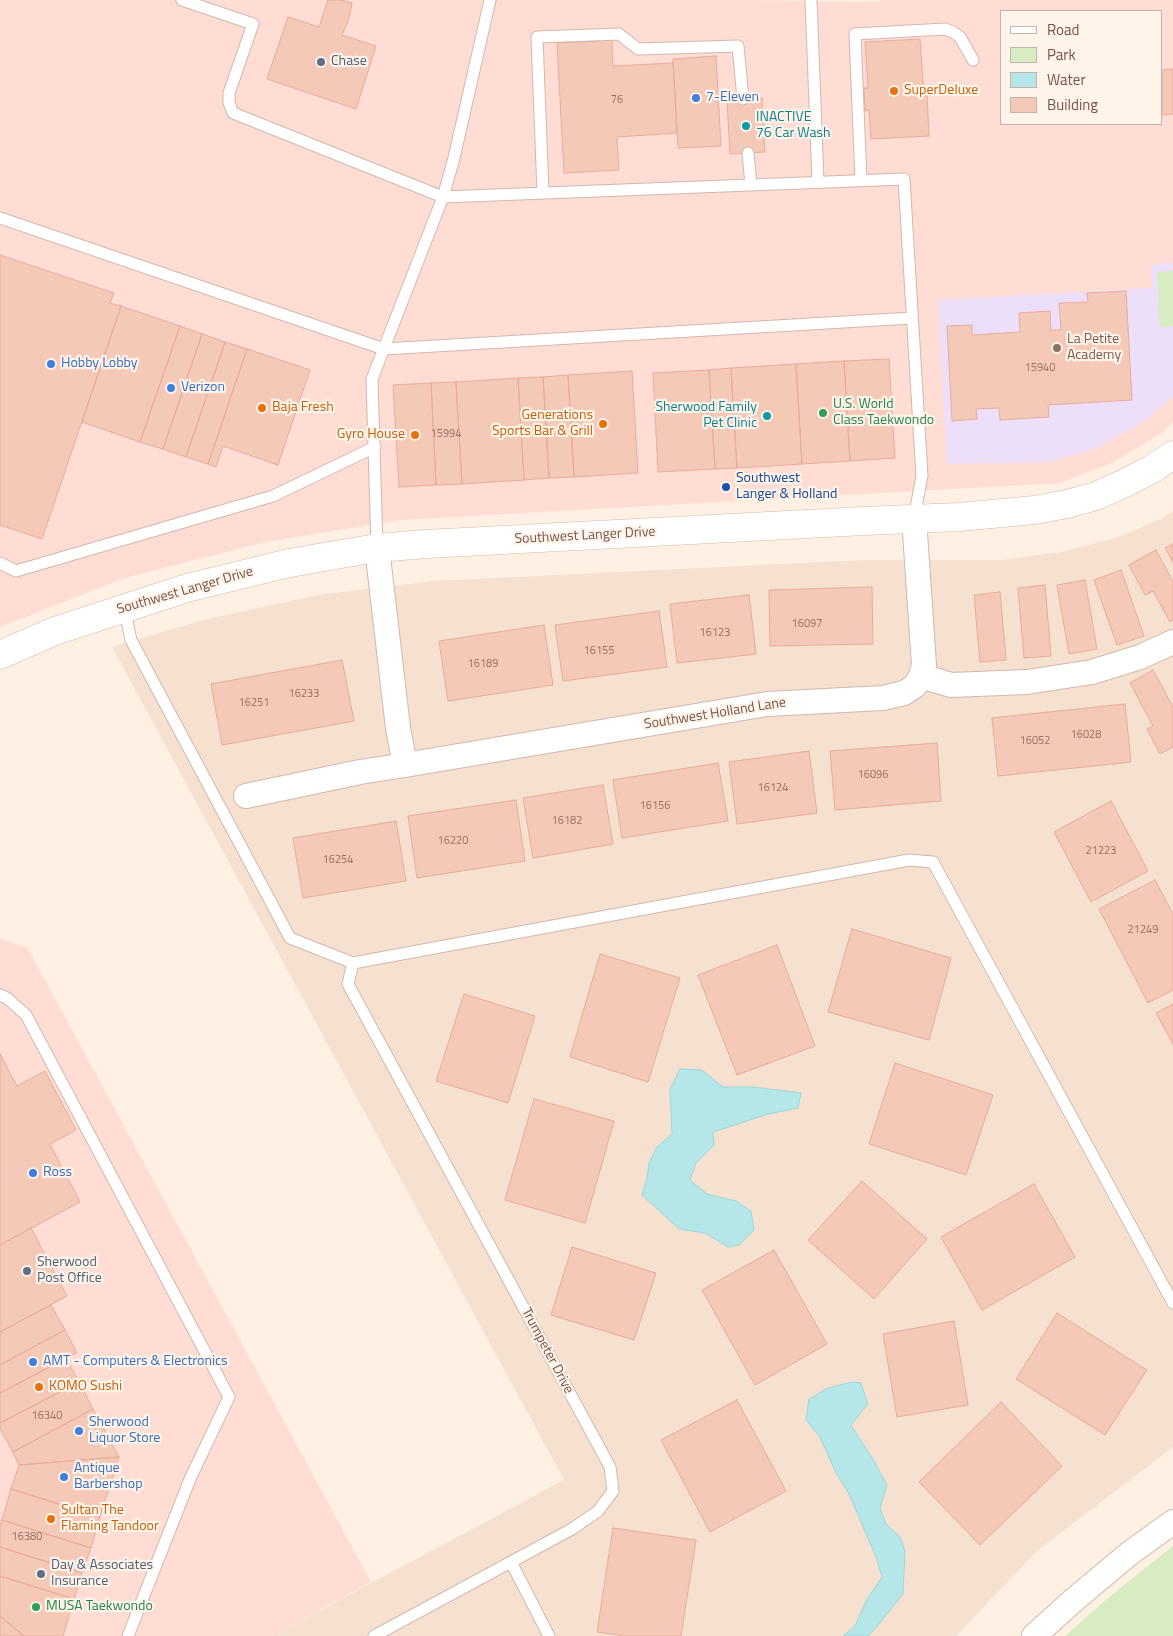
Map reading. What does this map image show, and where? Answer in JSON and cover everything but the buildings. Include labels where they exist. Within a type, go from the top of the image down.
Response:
[{"type":"street","name":"Southwest Langer Drive","points":[[0,655],[55,631],[187,588],[286,564],[377,548],[1035,510],[1096,496],[1152,469],[1173,455]]},
{"type":"street","points":[[914,518],[924,665],[921,676],[951,686],[1027,682],[1092,672],[1140,657],[1173,642]]},
{"type":"street","points":[[377,548],[398,728],[405,765]]},
{"type":"street","name":"Southwest Holland Lane","points":[[246,796],[360,772],[767,704],[883,698],[904,693],[915,686],[921,676]]},
{"type":"street","points":[[1034,1636],[1130,1553],[1173,1522]]},
{"type":"lane","points":[[182,0],[253,24],[229,93],[229,103],[233,113],[443,197],[904,179],[922,476],[914,518]]},
{"type":"lane","points":[[377,548],[372,379],[443,197],[454,158],[490,0]]},
{"type":"lane","points":[[811,0],[818,182]]},
{"type":"lane","points":[[861,180],[854,34],[945,29],[960,37],[973,60]]},
{"type":"lane","points":[[543,193],[537,37],[619,34],[638,49],[738,46],[743,99]]},
{"type":"lane","points":[[748,153],[751,185]]},
{"type":"lane","points":[[0,218],[384,349],[912,318]]},
{"type":"lane","points":[[0,562],[16,571],[273,496],[375,446]]},
{"type":"lane","points":[[124,608],[131,640],[290,938],[353,962],[909,860],[932,862],[1173,1303]]},
{"type":"lane","name":"Trumpeter Drive","points":[[353,962],[348,984],[610,1466],[613,1492],[598,1510],[572,1529],[374,1636]]},
{"type":"lane","points":[[0,995],[8,998],[26,1015],[229,1397],[190,1479],[128,1636]]},
{"type":"lane","points":[[511,1562],[549,1636]]},
{"type":"shaded area","points":[[0,0],[754,0],[868,2],[889,0],[1173,0],[1173,422],[1161,433],[1112,463],[1059,483],[400,520],[266,542],[125,578],[0,627]]},
{"type":"shaded area","name":"La Petite Academy","points":[[1173,263],[1173,397],[1146,420],[1095,449],[1048,462],[947,464],[938,300],[1152,288],[1151,264]]},
{"type":"shaded area","points":[[1173,511],[1173,1447],[1037,1551],[956,1636],[272,1636],[564,1480],[112,647],[207,619],[319,595],[434,581],[864,560],[1003,560],[1062,552],[1119,537],[1163,518]]},
{"type":"shaded area","points":[[0,939],[27,947],[371,1582],[272,1636],[0,1636]]},
{"type":"green space","points":[[1173,271],[1173,326],[1160,327],[1157,272]]},
{"type":"green space","points":[[1173,1546],[1173,1636],[1065,1636],[1108,1598]]},
{"type":"water","points":[[680,1069],[702,1070],[723,1087],[753,1087],[801,1093],[798,1108],[768,1114],[713,1132],[714,1145],[696,1163],[690,1180],[707,1194],[736,1201],[751,1211],[754,1230],[739,1245],[728,1247],[705,1233],[679,1229],[642,1195],[649,1163],[657,1147],[672,1134],[670,1089]]},
{"type":"water","points":[[852,1382],[861,1383],[868,1404],[851,1425],[887,1485],[880,1508],[886,1524],[901,1538],[905,1552],[903,1594],[868,1636],[843,1636],[855,1626],[866,1601],[882,1577],[876,1557],[849,1494],[836,1473],[820,1437],[806,1420],[809,1399],[828,1388]]},
{"type":"place","name":"Chase","points":[[321,62]]},
{"type":"place","name":"SuperDeluxe","points":[[894,91]]},
{"type":"place","name":"7-Eleven","points":[[696,98]]},
{"type":"place","name":"INACTIVE 76 Car Wash","points":[[746,126]]},
{"type":"place","name":"La Petite Academy","points":[[1057,348]]},
{"type":"place","name":"Hobby Lobby","points":[[51,364]]},
{"type":"place","name":"Verizon","points":[[171,388]]},
{"type":"place","name":"Baja Fresh","points":[[262,408]]},
{"type":"place","name":"U.S. World Class Taekwondo","points":[[823,413]]},
{"type":"place","name":"Sherwood Family Pet Clinic","points":[[767,416]]},
{"type":"place","name":"Generations Sports Bar & Grill","points":[[603,424]]},
{"type":"place","name":"Gyro House","points":[[415,435]]},
{"type":"place","name":"Southwest Langer & Holland","points":[[726,487]]},
{"type":"place","name":"Ross","points":[[33,1173]]},
{"type":"place","name":"Sherwood Post Office","points":[[27,1271]]},
{"type":"place","name":"AMT - Computers & Electronics","points":[[33,1362]]},
{"type":"place","name":"KOMO Sushi","points":[[39,1387]]},
{"type":"place","name":"Sherwood Liquor Store","points":[[79,1431]]},
{"type":"place","name":"Antique Barbershop","points":[[64,1477]]},
{"type":"place","name":"Sultan The Flaming Tandoor","points":[[51,1519]]},
{"type":"place","name":"Day & Associates Insurance","points":[[41,1574]]},
{"type":"place","name":"MUSA Taekwondo","points":[[36,1607]]}]
